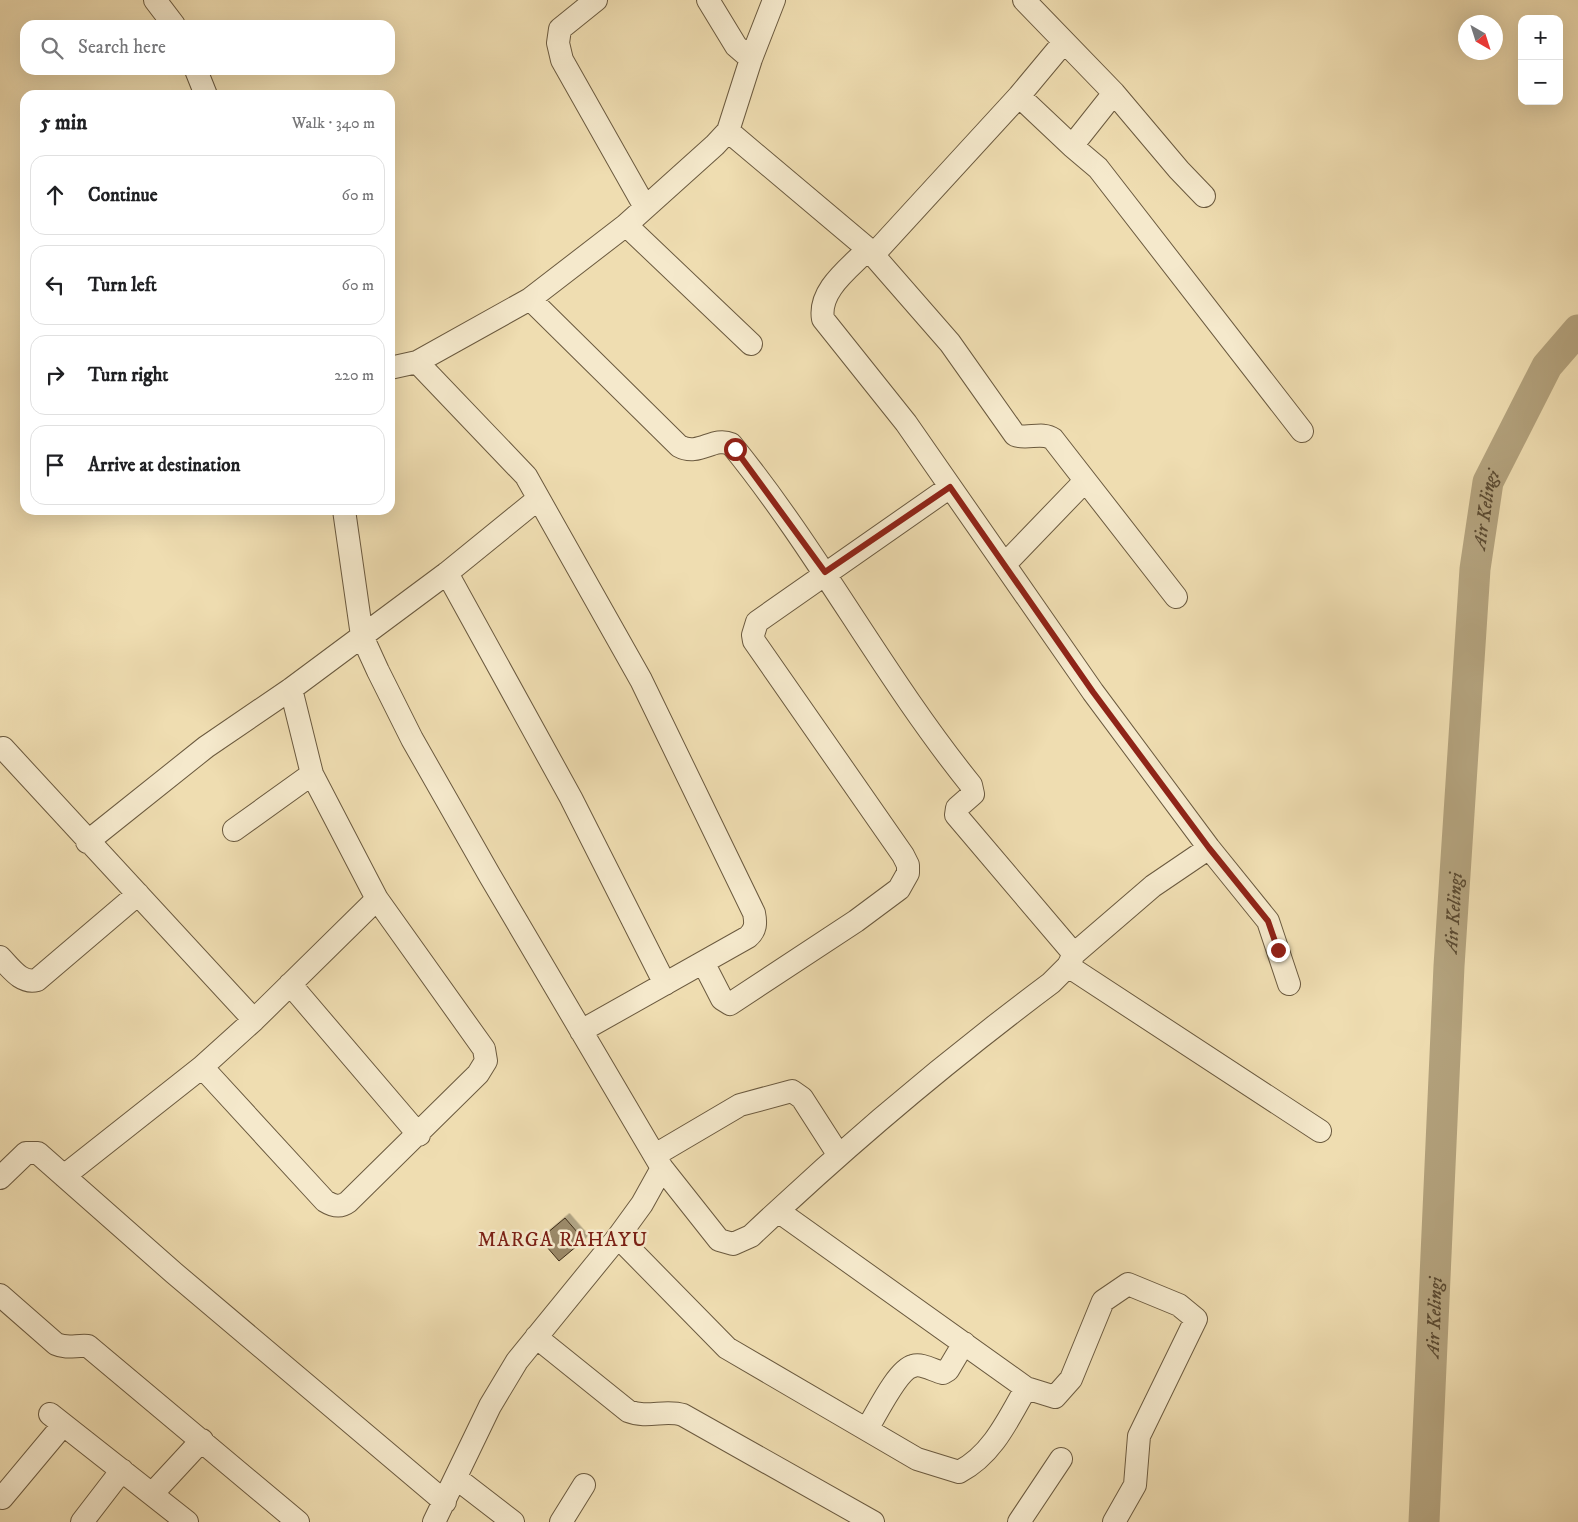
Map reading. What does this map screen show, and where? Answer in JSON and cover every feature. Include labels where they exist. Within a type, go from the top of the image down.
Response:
[{"type":"street","points":[[155,0],[170,20]]},
{"type":"street","points":[[596,0],[560,28],[558,43],[562,60],[645,207]]},
{"type":"street","points":[[708,0],[736,46],[751,59]]},
{"type":"street","points":[[395,367],[417,362],[530,299],[626,225],[728,132],[751,59],[774,0]]},
{"type":"street","points":[[1024,0],[1114,93],[1179,170],[1204,196]]},
{"type":"street","points":[[1064,42],[1019,96],[871,252],[828,291],[823,301],[823,319],[906,423],[1093,692],[1209,848],[1268,921],[1289,984]]},
{"type":"street","points":[[198,75],[204,90]]},
{"type":"street","points":[[1072,146],[1114,93]]},
{"type":"street","points":[[1019,96],[1098,168],[1302,431]]},
{"type":"street","points":[[728,132],[871,252],[950,343],[1015,435],[1021,438],[1048,436],[1176,597]]},
{"type":"street","points":[[626,225],[751,344]]},
{"type":"street","points":[[530,299],[679,446],[691,451],[723,442],[731,444],[825,572],[881,662],[932,736],[972,788],[973,794],[957,808],[956,815],[1071,961],[1320,1131]]},
{"type":"street","points":[[417,362],[526,476],[640,680],[754,913],[756,924],[753,933],[704,964],[581,1031]]},
{"type":"street","points":[[1005,564],[1085,481]]},
{"type":"street","points":[[704,964],[722,999],[730,1004],[864,916],[899,889],[908,873],[908,865],[903,855],[754,641],[753,635],[757,622],[825,572],[950,487]]},
{"type":"street","points":[[87,842],[206,747],[291,688],[447,573],[538,499]]},
{"type":"street","points":[[345,515],[362,636],[412,739],[659,1162],[719,1240],[726,1243],[733,1244],[751,1236],[838,1154],[905,1096],[1051,983],[1071,961],[1153,886],[1209,848]]},
{"type":"street","points":[[447,573],[571,798],[665,984]]},
{"type":"street","points":[[202,1067],[325,1201],[332,1206],[344,1205],[348,1202],[418,1135],[478,1074],[484,1065],[486,1056],[484,1049],[377,899],[312,774],[291,688]]},
{"type":"street","points":[[3,748],[87,842],[138,894],[254,1020]]},
{"type":"street","points":[[234,830],[312,774]]},
{"type":"street","points":[[0,957],[22,980],[30,982],[37,980],[138,894]]},
{"type":"street","points":[[64,1176],[202,1067],[254,1020],[377,899]]},
{"type":"street","points":[[290,984],[418,1135]]},
{"type":"street","points":[[434,1522],[490,1406],[517,1361],[618,1237],[642,1204],[659,1162],[740,1105],[792,1091],[802,1098],[838,1154]]},
{"type":"street","points":[[0,1178],[20,1157],[32,1152],[38,1154],[181,1279],[445,1502]]},
{"type":"street","points":[[778,1211],[1026,1388],[1055,1397],[1072,1380],[1104,1302],[1128,1284],[1179,1305],[1196,1319],[1139,1436],[1135,1485],[1114,1522]]},
{"type":"street","points":[[618,1237],[727,1348],[917,1459],[959,1472],[975,1464],[1001,1433],[1026,1388]]},
{"type":"street","points":[[0,1295],[56,1344],[65,1348],[78,1345],[88,1346],[298,1522]]},
{"type":"street","points":[[536,1337],[628,1410],[646,1416],[677,1413],[682,1415],[873,1522]]},
{"type":"street","points":[[867,1429],[900,1375],[908,1368],[919,1366],[943,1373],[948,1370],[964,1343]]},
{"type":"street","points":[[2,1498],[57,1419],[187,1522]]},
{"type":"street","points":[[152,1494],[202,1440]]},
{"type":"street","points":[[1019,1522],[1061,1459]]},
{"type":"street","points":[[82,1522],[122,1470]]},
{"type":"street","points":[[456,1478],[513,1522]]},
{"type":"street","points":[[561,1522],[584,1485]]},
{"type":"building","points":[[565,1218],[584,1240],[559,1261],[540,1239]]},
{"type":"waterway","name":"Air Kelingi","points":[[1424,1522],[1449,966],[1475,569],[1488,482],[1547,366],[1578,330]]},
{"type":"district","name":"MARGA RAHAYU","points":[[563,1239]]},
{"type":"route","points":[[735,449],[825,572],[950,487],[1093,692],[1209,848],[1268,921],[1278,950]]}]
